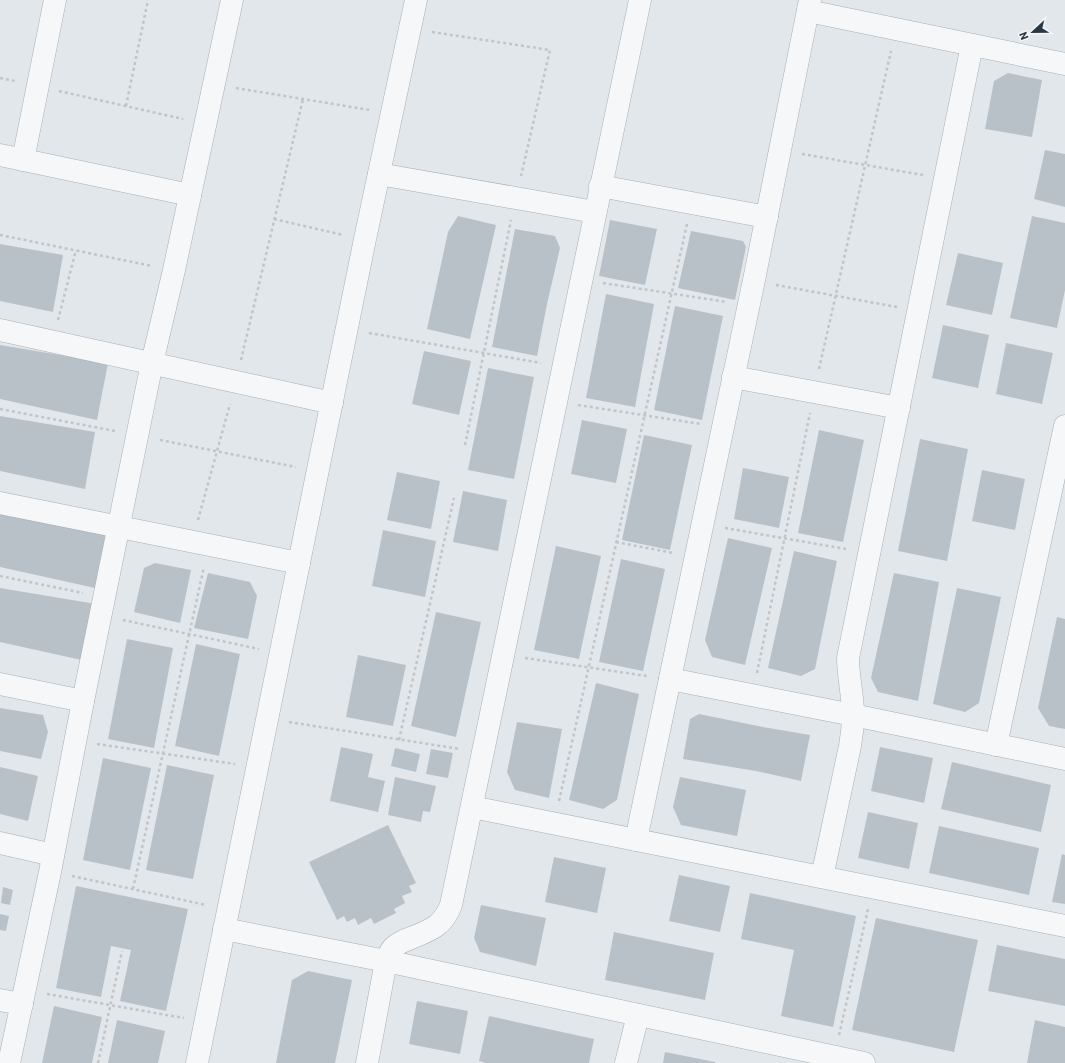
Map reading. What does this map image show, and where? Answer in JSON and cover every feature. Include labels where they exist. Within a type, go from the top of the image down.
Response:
[{"type":"street","points":[[23,160],[55,0]]},
{"type":"street","points":[[9,1063],[120,527],[152,364],[174,270],[232,0]]},
{"type":"street","points":[[197,1063],[365,239],[416,0]]},
{"type":"street","points":[[367,1063],[386,961],[395,947],[402,942],[436,927],[443,921],[451,905],[640,0]]},
{"type":"street","points":[[636,840],[754,280],[809,5],[896,29],[1065,64]]},
{"type":"street","points":[[822,877],[850,746],[853,715],[848,673],[848,658],[972,45]]},
{"type":"street","points":[[0,155],[190,195]]},
{"type":"street","points":[[379,174],[595,212]]},
{"type":"street","points":[[600,186],[767,217]]},
{"type":"street","points":[[0,330],[332,403]]},
{"type":"street","points":[[733,377],[899,408]]},
{"type":"street","points":[[996,745],[1065,426]]},
{"type":"street","points":[[0,503],[299,563]]},
{"type":"street","points":[[670,679],[1065,759]]},
{"type":"street","points":[[0,684],[83,702]]},
{"type":"street","points":[[472,807],[1065,926]]},
{"type":"street","points":[[0,843],[51,863]]},
{"type":"street","points":[[226,919],[386,961],[864,1063]]},
{"type":"street","points":[[0,1000],[23,997]]},
{"type":"street","points":[[626,1063],[638,1015]]},
{"type":"path","points":[[126,106],[148,0]]},
{"type":"path","points":[[752,695],[814,392],[896,29]]},
{"type":"path","points":[[0,78],[206,124]]},
{"type":"path","points":[[214,85],[392,114]]},
{"type":"path","points":[[133,889],[213,529],[196,525],[236,382],[303,99]]},
{"type":"path","points":[[780,151],[945,179]]},
{"type":"path","points":[[554,823],[692,203]]},
{"type":"path","points":[[274,220],[365,239]]},
{"type":"path","points":[[0,235],[174,270]]},
{"type":"path","points":[[52,341],[76,250]]},
{"type":"path","points":[[581,280],[748,305]]},
{"type":"path","points":[[754,280],[918,312]]},
{"type":"path","points":[[347,329],[563,367]]},
{"type":"path","points":[[556,401],[723,427]]},
{"type":"path","points":[[399,740],[454,498]]},
{"type":"path","points":[[703,524],[870,553]]},
{"type":"path","points":[[616,542],[696,557]]},
{"type":"path","points":[[0,576],[103,606],[189,634],[280,654]]},
{"type":"path","points":[[503,655],[670,679]]},
{"type":"path","points":[[267,718],[483,753]]},
{"type":"path","points":[[75,741],[257,768]]},
{"type":"path","points":[[51,863],[226,919]]},
{"type":"path","points":[[834,1057],[873,887]]},
{"type":"path","points":[[98,1063],[122,951]]},
{"type":"path","points":[[23,997],[110,1005],[205,1022]]},
{"type":"building","points":[[1008,73],[1042,80],[1032,137],[985,129],[994,81]]},
{"type":"building","points":[[1045,150],[1065,154],[1065,207],[1034,199]]},
{"type":"building","points":[[458,216],[496,225],[470,339],[427,329],[448,232]]},
{"type":"building","points":[[1032,216],[1065,223],[1065,290],[1057,328],[1010,318]]},
{"type":"building","points":[[610,220],[657,229],[645,285],[599,276]]},
{"type":"building","points":[[515,229],[555,236],[560,248],[537,356],[492,347]]},
{"type":"building","points":[[691,231],[743,241],[746,247],[735,300],[678,288]]},
{"type":"building","points":[[0,244],[63,255],[53,312],[0,301]]},
{"type":"building","points":[[958,253],[1003,263],[992,315],[946,305]]},
{"type":"building","points":[[606,294],[654,304],[635,407],[586,398]]},
{"type":"building","points":[[675,306],[723,316],[702,420],[654,410]]},
{"type":"building","points":[[943,325],[989,335],[978,388],[932,378]]},
{"type":"building","points":[[1006,343],[1053,353],[1042,404],[996,394]]},
{"type":"building","points":[[0,345],[108,363],[97,420],[0,399]]},
{"type":"building","points":[[424,351],[471,361],[459,415],[412,404]]},
{"type":"building","points":[[488,368],[534,377],[514,479],[468,470]]},
{"type":"building","points":[[0,416],[95,432],[85,489],[0,471]]},
{"type":"building","points":[[582,420],[627,429],[616,483],[571,474]]},
{"type":"building","points":[[819,430],[864,440],[843,542],[798,533]]},
{"type":"building","points":[[644,435],[692,445],[670,550],[622,540]]},
{"type":"building","points":[[920,439],[968,449],[947,561],[898,551]]},
{"type":"building","points":[[743,468],[789,477],[779,528],[734,519]]},
{"type":"building","points":[[982,470],[1025,479],[1015,530],[972,521]]},
{"type":"building","points":[[397,472],[440,481],[431,529],[387,520]]},
{"type":"building","points":[[463,491],[507,500],[498,551],[453,542]]},
{"type":"building","points":[[0,513],[115,532],[104,590],[0,567]]},
{"type":"building","points":[[383,530],[436,541],[425,597],[372,586]]},
{"type":"building","points":[[728,538],[772,548],[745,665],[712,657],[705,640]]},
{"type":"building","points":[[556,546],[601,556],[579,659],[534,650]]},
{"type":"building","points":[[794,551],[837,561],[815,669],[801,676],[768,668]]},
{"type":"building","points":[[621,559],[665,569],[643,671],[599,662]]},
{"type":"building","points":[[155,563],[191,570],[180,623],[134,612],[144,568]]},
{"type":"building","points":[[208,573],[250,582],[257,596],[248,639],[194,628]]},
{"type":"building","points":[[894,573],[939,582],[918,701],[878,692],[871,678]]},
{"type":"building","points":[[0,588],[96,604],[86,661],[0,642]]},
{"type":"building","points":[[957,588],[1001,597],[979,703],[965,712],[933,704]]},
{"type":"building","points":[[436,612],[481,622],[456,737],[411,726]]},
{"type":"building","points":[[1057,617],[1065,619],[1065,729],[1049,726],[1038,708]]},
{"type":"building","points":[[127,639],[173,648],[154,748],[108,739]]},
{"type":"building","points":[[196,644],[240,654],[219,756],[175,746]]},
{"type":"building","points":[[358,655],[406,665],[393,726],[346,717]]},
{"type":"building","points":[[596,683],[639,694],[617,800],[603,809],[569,800]]},
{"type":"building","points":[[0,708],[43,715],[48,732],[41,759],[0,751]]},
{"type":"building","points":[[699,714],[810,735],[801,781],[756,771],[683,759],[690,719]]},
{"type":"building","points":[[517,722],[562,729],[549,798],[515,790],[507,772]]},
{"type":"building","points":[[341,747],[373,754],[368,777],[385,781],[378,812],[330,801]]},
{"type":"building","points":[[880,747],[933,758],[924,803],[871,791]]},
{"type":"building","points":[[395,748],[420,754],[416,772],[391,766]]},
{"type":"building","points":[[431,749],[453,753],[448,778],[426,774]]},
{"type":"building","points":[[103,758],[151,768],[130,870],[83,860]]},
{"type":"building","points":[[952,762],[1051,785],[1041,832],[941,809]]},
{"type":"building","points":[[167,765],[214,775],[193,879],[146,870]]},
{"type":"building","points":[[0,767],[38,776],[28,821],[0,814]]},
{"type":"building","points":[[395,777],[436,786],[430,812],[423,811],[421,822],[388,815]]},
{"type":"building","points":[[680,777],[746,790],[737,836],[681,825],[673,807]]},
{"type":"building","points":[[868,812],[918,823],[909,869],[858,858]]},
{"type":"building","points":[[388,825],[416,883],[409,886],[412,892],[402,896],[405,903],[394,909],[396,913],[374,924],[371,918],[358,925],[355,918],[347,922],[344,916],[337,920],[309,862]]},
{"type":"building","points":[[939,826],[1039,848],[1029,895],[929,873]]},
{"type":"building","points":[[1062,854],[1065,855],[1065,904],[1052,902]]},
{"type":"building","points":[[554,857],[606,868],[597,913],[545,902]]},
{"type":"building","points":[[679,875],[730,886],[720,932],[669,921]]},
{"type":"building","points":[[76,886],[188,909],[166,1011],[120,1001],[131,950],[111,946],[101,997],[56,988]]},
{"type":"building","points":[[3,887],[13,890],[10,905],[1,903]]},
{"type":"building","points":[[750,893],[856,916],[833,1027],[781,1016],[794,950],[741,939]]},
{"type":"building","points":[[481,905],[546,918],[536,966],[480,952],[474,938]]},
{"type":"building","points":[[0,914],[9,916],[6,931],[0,930]]},
{"type":"building","points":[[876,918],[978,940],[954,1052],[852,1030]]},
{"type":"building","points":[[614,932],[714,953],[705,1000],[605,980]]},
{"type":"building","points":[[997,945],[1065,959],[1065,1006],[988,991]]},
{"type":"building","points":[[308,971],[352,980],[335,1063],[276,1063],[292,980]]},
{"type":"building","points":[[417,1001],[468,1011],[460,1054],[409,1044]]},
{"type":"building","points":[[54,1006],[102,1017],[92,1063],[42,1063]]},
{"type":"building","points":[[489,1016],[594,1039],[589,1063],[486,1063],[479,1061]]},
{"type":"building","points":[[117,1020],[165,1031],[158,1063],[108,1063]]},
{"type":"building","points":[[1035,1020],[1065,1027],[1065,1063],[1027,1063]]},
{"type":"building","points":[[665,1052],[715,1062],[715,1063],[663,1063]]}]
